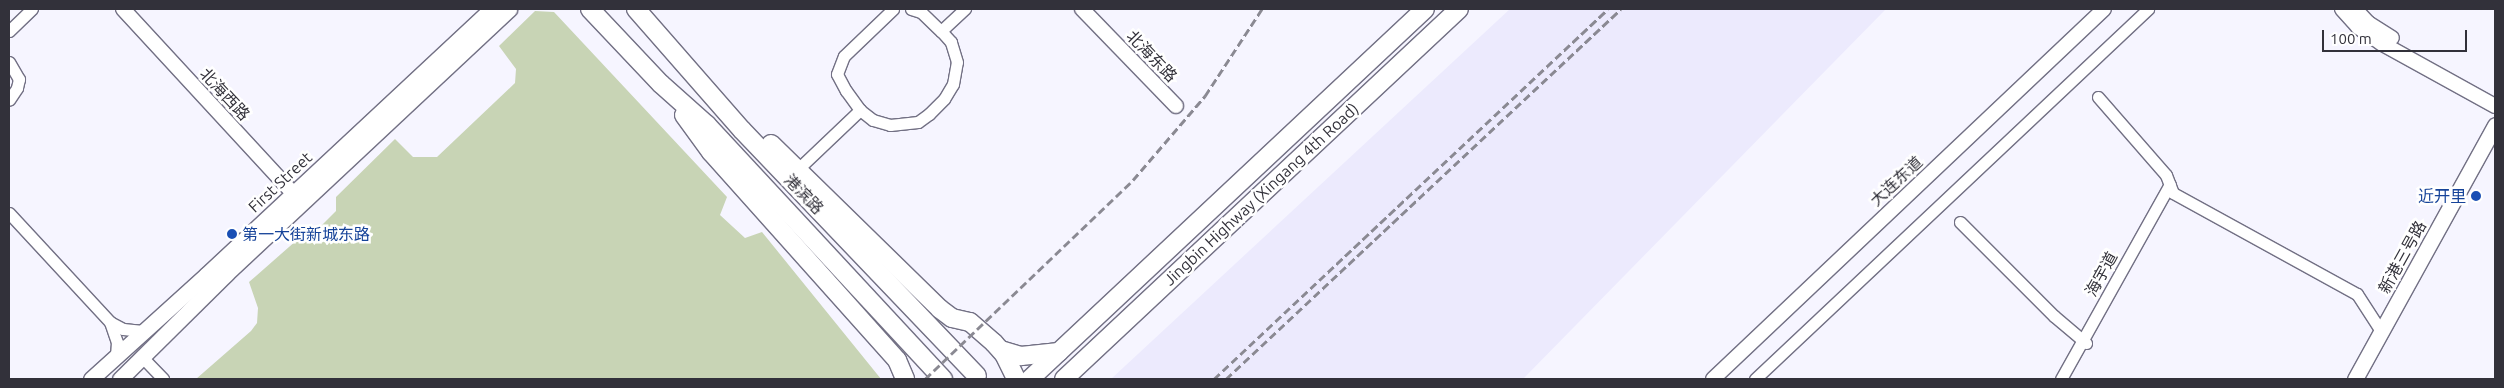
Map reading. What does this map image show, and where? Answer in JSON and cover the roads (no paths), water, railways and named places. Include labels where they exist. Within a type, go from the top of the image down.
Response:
[{"type":"main road","name":"First Street","points":[[120,379],[226,274],[298,198],[490,9]]},
{"type":"main road","name":"First Street","points":[[91,379],[143,331],[298,198],[509,9]]},
{"type":"main road","points":[[590,9],[661,84],[706,125],[943,379]]},
{"type":"main road","name":"港滨路","points":[[636,9],[742,130],[977,376]]},
{"type":"main road","name":"Jingbin Highway (Xingang 4th Road)","points":[[1030,379],[1425,9]]},
{"type":"main road","name":"Jingbin Highway (Xingang 4th Road)","points":[[1064,379],[1459,9]]},
{"type":"main road","points":[[686,65],[798,169],[940,309],[952,318],[970,322],[1001,350],[1016,379]]},
{"type":"main road","points":[[661,84],[711,152],[897,360],[905,379]]},
{"type":"main road","name":"新港三号路","points":[[2355,379],[2495,125]]},
{"type":"main road","name":"新港三号路","points":[[2365,379],[2495,146]]},
{"type":"main road","points":[[1001,350],[1021,356],[1059,352]]},
{"type":"street","points":[[9,31],[32,9]]},
{"type":"street","name":"北海西路","points":[[122,9],[298,198]]},
{"type":"street","points":[[893,9],[844,56],[838,74],[846,91],[860,110],[873,120],[890,124],[918,122],[944,99],[953,84],[957,62],[951,42],[921,12],[911,9]]},
{"type":"street","points":[[942,31],[965,9]]},
{"type":"street","name":"北海东路","points":[[1082,9],[1176,106]]},
{"type":"street","name":"大连东道","points":[[1713,379],[2104,9]]},
{"type":"street","points":[[1755,379],[2148,9]]},
{"type":"street","points":[[2342,9],[2358,27],[2381,43],[2495,106]]},
{"type":"street","points":[[2355,9],[2381,32],[2495,96]]},
{"type":"street","points":[[9,62],[19,79],[17,88],[9,100]]},
{"type":"street","points":[[2098,97],[2166,175],[2176,195],[2357,294],[2381,331]]},
{"type":"street","points":[[798,169],[860,110]]},
{"type":"street","name":"海宇道","points":[[2065,379],[2171,186]]},
{"type":"street","points":[[9,213],[110,322],[123,329],[143,331]]},
{"type":"street","points":[[1960,222],[2054,316],[2084,342]]},
{"type":"street","points":[[110,322],[117,342],[116,356]]},
{"type":"street","name":"海宇道","points":[[2061,379],[2084,342]]},
{"type":"street","points":[[143,358],[163,379]]},
{"type":"railway","points":[[925,379],[1133,180],[1205,96],[1262,9]]},
{"type":"railway","points":[[1214,379],[1608,9]]},
{"type":"railway","points":[[1226,379],[1621,9]]},
{"type":"place","name":"近开里","points":[[2476,196]]},
{"type":"place","name":"第一大街新城东路","points":[[232,234]]}]
